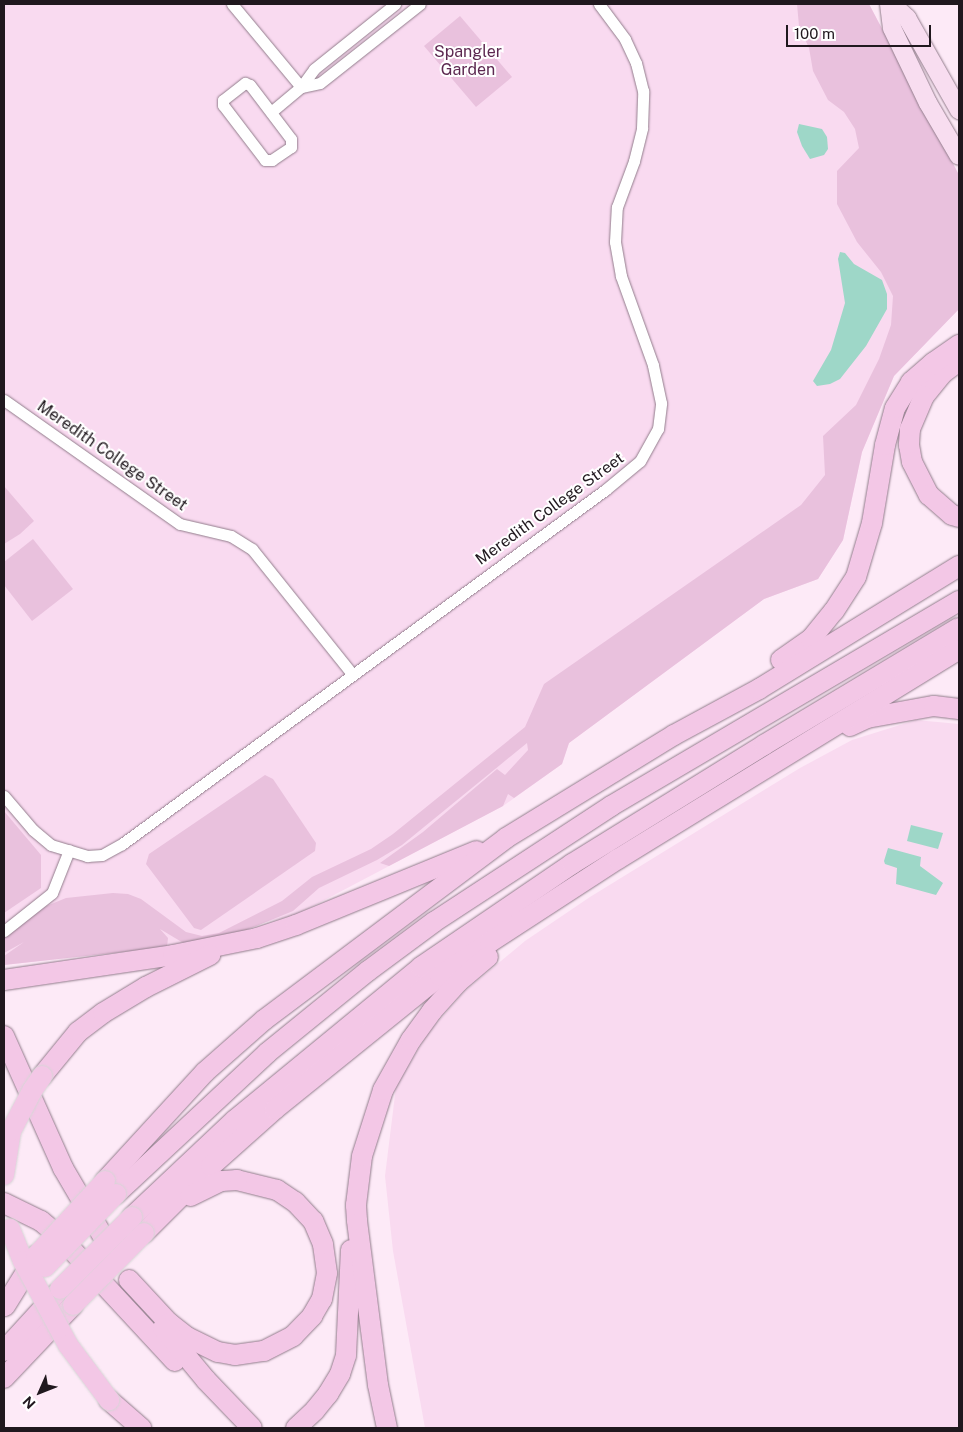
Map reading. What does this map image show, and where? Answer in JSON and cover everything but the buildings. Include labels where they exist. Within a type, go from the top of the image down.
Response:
[{"type":"highway","points":[[674,735],[811,639],[834,611],[856,577],[863,560],[872,523],[885,445],[895,408],[911,382],[933,363],[959,345]]},
{"type":"highway","points":[[959,361],[942,374],[924,396],[910,428],[909,445],[912,462],[929,495],[952,515],[959,517]]},
{"type":"highway","points":[[5,1307],[40,1261],[110,1188],[205,1072],[264,1020],[506,838],[674,735],[759,689],[959,566]]},
{"type":"highway","points":[[110,1188],[267,1053],[368,971],[434,922],[611,806],[959,601]]},
{"type":"highway","points":[[4,1378],[73,1305],[235,1120],[421,967],[572,864],[764,745],[959,628]]},
{"type":"highway","points":[[4,1351],[60,1289],[144,1224],[275,1109],[461,962],[618,859],[959,649]]},
{"type":"highway","points":[[786,754],[867,718],[934,706],[959,709]]},
{"type":"highway","points":[[4,980],[232,944],[296,925],[506,838]]},
{"type":"highway","points":[[296,1428],[328,1394],[340,1374],[346,1355],[352,1236],[362,1156],[383,1090],[411,1040],[432,1010],[458,982],[544,908]]},
{"type":"highway","points":[[4,1175],[11,1131],[42,1076],[78,1032],[102,1013],[146,986],[232,944]]},
{"type":"highway","points":[[4,1036],[63,1168],[129,1280],[161,1325],[206,1380],[252,1428]]},
{"type":"highway","points":[[129,1280],[169,1323],[187,1337],[218,1352],[235,1354],[264,1351],[286,1340],[312,1316],[322,1299],[327,1273],[323,1244],[313,1221],[295,1202],[276,1190],[252,1182],[221,1181],[189,1196],[144,1224]]},
{"type":"highway","points":[[4,1202],[41,1221],[60,1237],[161,1347],[242,1428]]},
{"type":"highway","points":[[356,1205],[378,1385],[387,1428]]},
{"type":"highway","points":[[4,1210],[23,1261],[48,1312],[68,1345],[109,1400],[134,1428]]},
{"type":"highway","points":[[109,1400],[141,1428]]},
{"type":"main road","points":[[890,4],[907,18],[959,110]]},
{"type":"main road","points":[[890,4],[892,28],[928,103],[959,156]]},
{"type":"street","points":[[232,4],[301,87]]},
{"type":"street","points":[[271,112],[301,87],[314,68],[395,4]]},
{"type":"street","points":[[301,87],[320,83],[420,4]]},
{"type":"street","name":"Meredith College Street","points":[[4,796],[33,830],[51,845],[87,856],[102,855],[122,844],[632,471],[648,452],[658,429],[661,411],[659,385],[621,276],[615,242],[617,207],[634,161],[642,128],[642,91],[636,63],[625,39],[599,4]]},
{"type":"street","points":[[245,83],[250,85],[271,112],[291,139],[291,147],[272,160],[265,160],[226,110],[223,100],[245,83]]},
{"type":"street","name":"Meredith College Street","points":[[4,400],[180,524],[231,536],[252,548],[352,674]]},
{"type":"street","points":[[4,931],[52,893],[69,850]]},
{"type":"shaded area","points":[[4,4],[869,4],[959,175],[959,309],[894,376],[862,452],[843,540],[818,579],[764,599],[569,743],[562,764],[503,806],[298,914],[167,947],[4,965]]},
{"type":"shaded area","points":[[799,124],[822,129],[827,137],[828,149],[824,155],[810,159],[802,146],[797,132]]},
{"type":"shaded area","points":[[840,252],[845,253],[854,264],[882,280],[887,294],[887,309],[866,346],[840,379],[830,384],[817,386],[813,381],[831,350],[845,303],[838,259]]},
{"type":"shaded area","points":[[916,720],[959,724],[959,1428],[425,1428],[393,1251],[385,1176],[396,1087],[428,1033],[465,991],[525,941],[590,897],[800,768],[852,740]]},
{"type":"shaded area","points":[[911,825],[943,833],[938,849],[907,841]]},
{"type":"shaded area","points":[[888,848],[921,857],[920,866],[943,883],[936,895],[896,884],[897,868],[885,864],[884,861]]},
{"type":"green space","points":[[797,4],[869,4],[959,175],[959,309],[894,376],[862,452],[843,540],[818,579],[764,599],[569,743],[562,764],[514,798],[508,794],[503,806],[389,866],[380,863],[423,832],[497,769],[505,775],[528,750],[527,743],[402,845],[377,860],[319,888],[293,911],[239,933],[185,944],[160,929],[168,938],[167,947],[4,965],[4,956],[24,942],[4,953],[4,936],[44,907],[66,898],[113,893],[128,894],[141,899],[186,932],[202,936],[219,933],[282,901],[312,877],[371,849],[393,834],[525,727],[544,684],[801,505],[825,475],[823,436],[856,405],[879,359],[891,325],[893,296],[881,272],[857,242],[837,204],[837,171],[859,148],[855,129],[844,112],[828,100],[813,71],[809,48],[799,26]]},
{"type":"green space","name":"Spangler Garden","points":[[460,16],[512,77],[476,107],[424,46]]},
{"type":"green space","points":[[4,486],[34,521],[20,534],[4,544]]},
{"type":"green space","points":[[33,539],[73,589],[32,621],[4,585],[4,562]]},
{"type":"green space","points":[[265,775],[273,779],[316,843],[315,851],[201,930],[194,928],[146,864],[149,854]]},
{"type":"green space","points":[[4,811],[41,855],[41,888],[4,913]]}]
